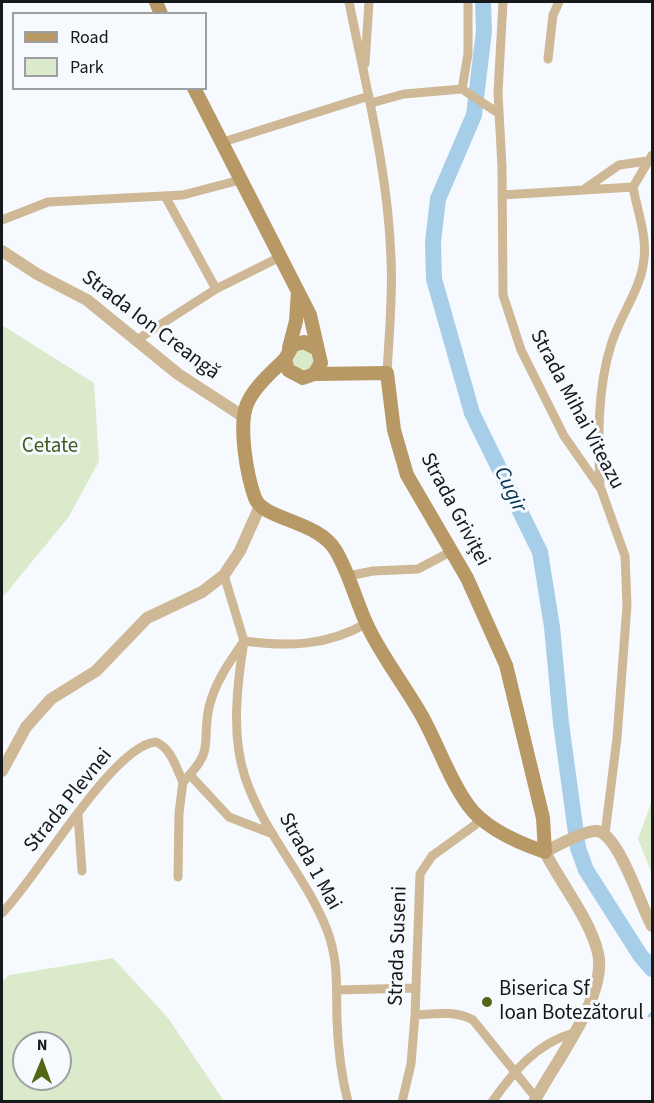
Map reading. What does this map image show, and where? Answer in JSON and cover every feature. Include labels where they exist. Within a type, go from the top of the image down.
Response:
[{"type":"main road","points":[[195,90],[220,143],[282,256],[310,315],[319,354],[319,367],[314,374]]},
{"type":"main road","points":[[298,289],[296,321],[287,354],[288,370],[297,377],[314,374],[387,373]]},
{"type":"main road","points":[[339,374],[304,342],[287,354],[252,394],[244,417],[248,466],[256,500],[260,506],[314,529],[329,540],[348,576],[367,623],[422,715],[460,792],[480,817],[525,845],[545,852]]},
{"type":"main road","name":"Strada Griviței","points":[[387,373],[394,429],[407,475],[452,551],[506,665],[543,818],[545,852]]},
{"type":"street","name":"Strada Griviței","points":[[349,2],[383,172],[392,259],[387,373]]},
{"type":"street","points":[[364,73],[369,2]]},
{"type":"street","points":[[465,92],[468,2]]},
{"type":"street","name":"Strada Mihai Viteazu","points":[[503,2],[495,111],[502,195],[501,279],[507,311],[521,350],[564,436],[601,489],[625,556],[627,578],[617,738],[598,833]]},
{"type":"street","points":[[548,58],[553,15],[559,2]]},
{"type":"street","points":[[220,143],[370,99],[404,94],[465,92],[495,111]]},
{"type":"street","points":[[586,188],[619,165],[650,158]]},
{"type":"street","points":[[601,489],[599,449],[603,384],[610,346],[638,287],[645,257],[644,236],[633,187],[650,158]]},
{"type":"street","points":[[2,220],[48,202],[67,199],[165,196],[209,189],[240,180]]},
{"type":"street","points":[[502,195],[586,188],[633,187]]},
{"type":"street","points":[[165,196],[216,289]]},
{"type":"street","name":"Strada Ion Creangă","points":[[2,251],[38,274],[87,300],[177,374],[244,417]]},
{"type":"street","points":[[135,341],[216,289],[282,256]]},
{"type":"street","points":[[2,771],[26,727],[51,699],[96,671],[147,618],[202,592],[224,575],[240,551],[260,506]]},
{"type":"street","points":[[348,576],[373,571],[418,569],[452,551]]},
{"type":"street","points":[[178,877],[179,813],[183,782],[191,776],[205,752],[209,706],[217,686],[244,641],[224,575]]},
{"type":"street","points":[[244,641],[304,645],[322,642],[367,623]]},
{"type":"street","name":"Strada 1 Mai","points":[[244,641],[238,677],[242,764],[245,777],[273,834],[300,876],[327,930],[339,990],[338,1038],[348,1101]]},
{"type":"street","name":"Strada Plevnei","points":[[2,913],[78,815],[128,757],[151,743],[163,746],[172,757],[183,782]]},
{"type":"street","points":[[191,776],[229,817],[273,834]]},
{"type":"street","points":[[78,815],[82,871]]},
{"type":"street","name":"Strada Suseni","points":[[402,1101],[411,1064],[415,1015],[414,988],[420,874],[432,856],[475,825],[480,817]]},
{"type":"street","points":[[415,1015],[463,1014],[473,1020],[535,1100],[590,1000],[600,964],[597,950],[584,922],[545,852],[567,842],[598,833],[612,840],[652,926]]},
{"type":"street","points":[[339,990],[414,988]]},
{"type":"street","points":[[492,1101],[514,1071],[545,1045],[573,1033]]},
{"type":"green space","name":"Cetate","points":[[2,325],[94,383],[99,461],[68,518],[2,598]]},
{"type":"green space","points":[[301,346],[316,357],[313,369],[296,372],[289,357]]},
{"type":"green space","points":[[652,800],[652,874],[638,839]]},
{"type":"green space","points":[[113,958],[168,1018],[224,1101],[2,1101],[2,982],[9,975]]},
{"type":"waterway","name":"Cugir","points":[[483,2],[484,31],[474,115],[438,199],[433,242],[434,279],[472,413],[540,552],[552,627],[561,723],[578,848],[586,870],[640,955],[652,969]]},
{"type":"waterway","points":[[649,1016],[652,1013]]},
{"type":"place","name":"Biserica Sf Ioan Botezătorul","points":[[487,1002]]}]
